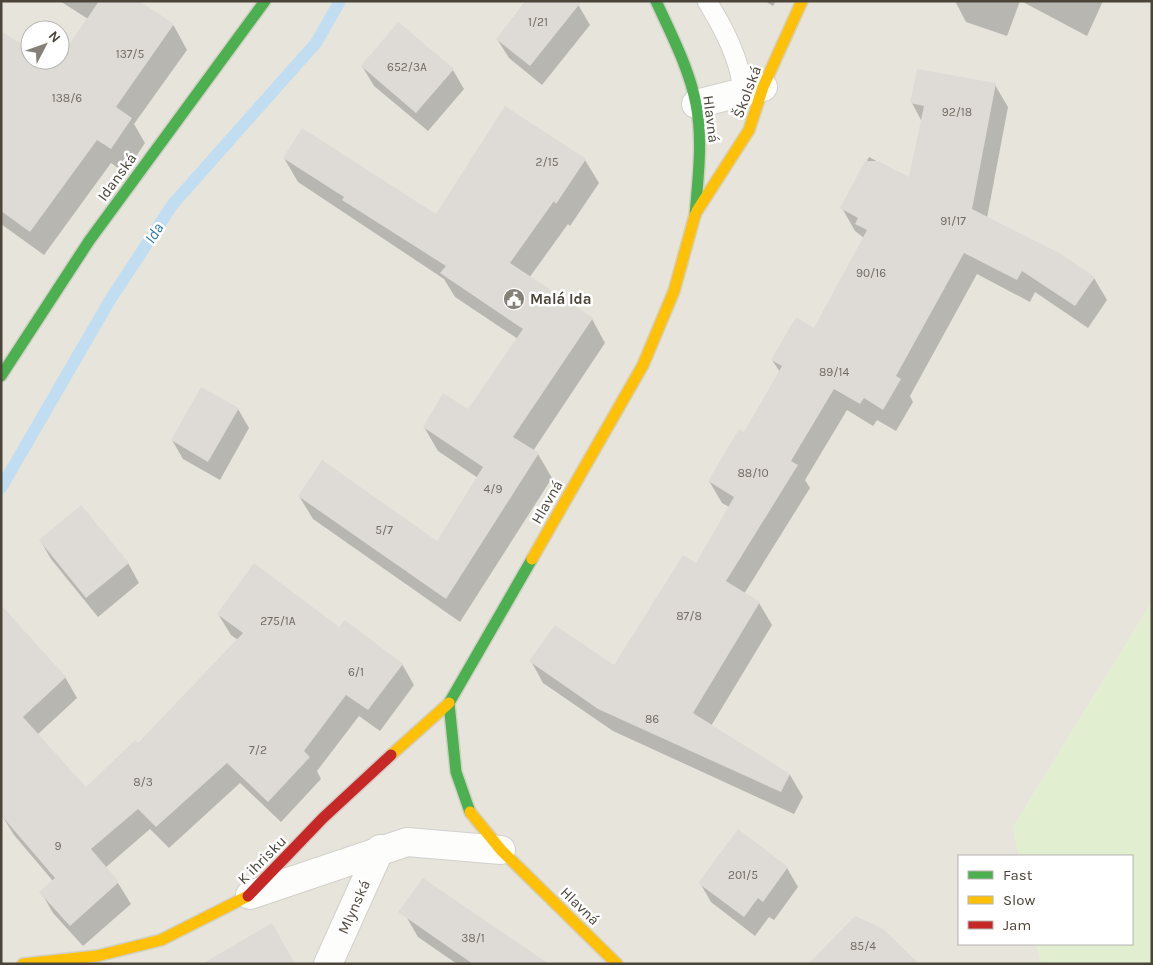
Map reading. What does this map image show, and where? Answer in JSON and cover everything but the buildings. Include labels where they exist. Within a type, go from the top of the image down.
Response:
[{"type":"street","name":"Idanská","points":[[1,376],[89,241],[265,1]]},
{"type":"street","name":"Hlavná","points":[[617,964],[501,850],[471,816],[456,772],[449,703],[643,364],[674,290],[695,215],[700,144],[696,104],[682,58],[656,1]]},
{"type":"street","name":"Školská","points":[[695,215],[749,130],[753,89],[802,1]]},
{"type":"street","points":[[696,104],[753,89]]},
{"type":"street","name":"K ihrisku","points":[[23,964],[101,960],[161,940],[250,895],[323,818],[449,703]]},
{"type":"street","points":[[250,895],[380,849],[407,842],[501,850]]},
{"type":"street","name":"Mlynská","points":[[328,964],[380,849]]},
{"type":"lane","points":[[707,1],[724,30],[742,76],[753,89]]},
{"type":"shaded area","points":[[1,1],[1152,1],[1152,602],[1013,827],[1019,855],[958,855],[958,945],[1037,945],[1041,964],[1,964]]},
{"type":"green space","points":[[1152,602],[1152,964],[1041,964],[1037,945],[1133,945],[1133,855],[1019,855],[1013,827]]},
{"type":"waterway","name":"Ida","points":[[1,488],[110,300],[173,204],[316,43],[340,1]]},
{"type":"traffic: fast","points":[[1,376],[89,241],[265,1]]},
{"type":"traffic: fast","points":[[656,1],[684,64],[696,104],[700,146],[695,215]]},
{"type":"traffic: fast","points":[[470,812],[456,772],[449,703],[532,559]]},
{"type":"traffic: slow","points":[[697,211],[749,130],[763,87],[802,1]]},
{"type":"traffic: slow","points":[[532,559],[643,365],[674,291],[695,215]]},
{"type":"traffic: slow","points":[[391,755],[449,703]]},
{"type":"traffic: slow","points":[[470,812],[501,850],[617,964]]},
{"type":"traffic: slow","points":[[23,964],[97,956],[161,940],[248,896]]},
{"type":"traffic: jam","points":[[248,896],[323,818],[391,755]]},
{"type":"place","name":"Malá Ida","points":[[514,299]]}]
